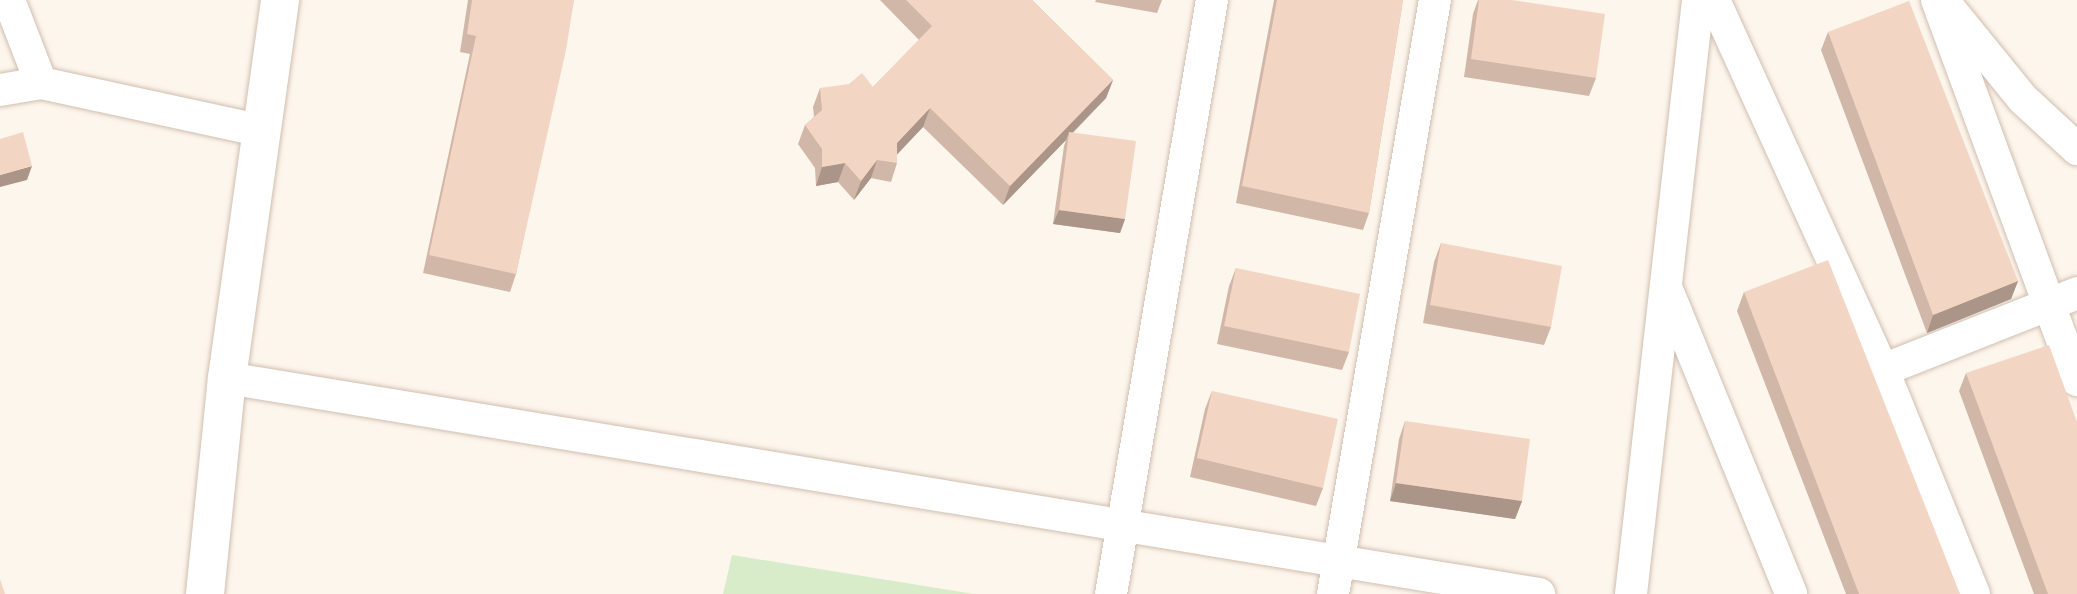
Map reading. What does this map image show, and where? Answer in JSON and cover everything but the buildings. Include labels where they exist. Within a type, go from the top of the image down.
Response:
[{"type":"street","points":[[9,0],[41,83]]},
{"type":"street","points":[[205,594],[227,378],[280,0]]},
{"type":"street","points":[[1111,594],[1212,0]]},
{"type":"street","points":[[1333,594],[1435,0]]},
{"type":"street","points":[[1631,594],[1664,282],[1698,0]]},
{"type":"street","points":[[1714,0],[1883,370],[1974,594]]},
{"type":"street","points":[[1937,0],[2063,298],[2077,380]]},
{"type":"street","points":[[1942,0],[2023,99],[2077,149]]},
{"type":"street","points":[[0,90],[41,83],[263,131]]},
{"type":"street","points":[[1664,282],[1791,594]]},
{"type":"street","points":[[1883,370],[2063,298]]},
{"type":"street","points":[[227,378],[1539,594]]},
{"type":"green space","points":[[732,555],[974,594],[723,594]]}]
